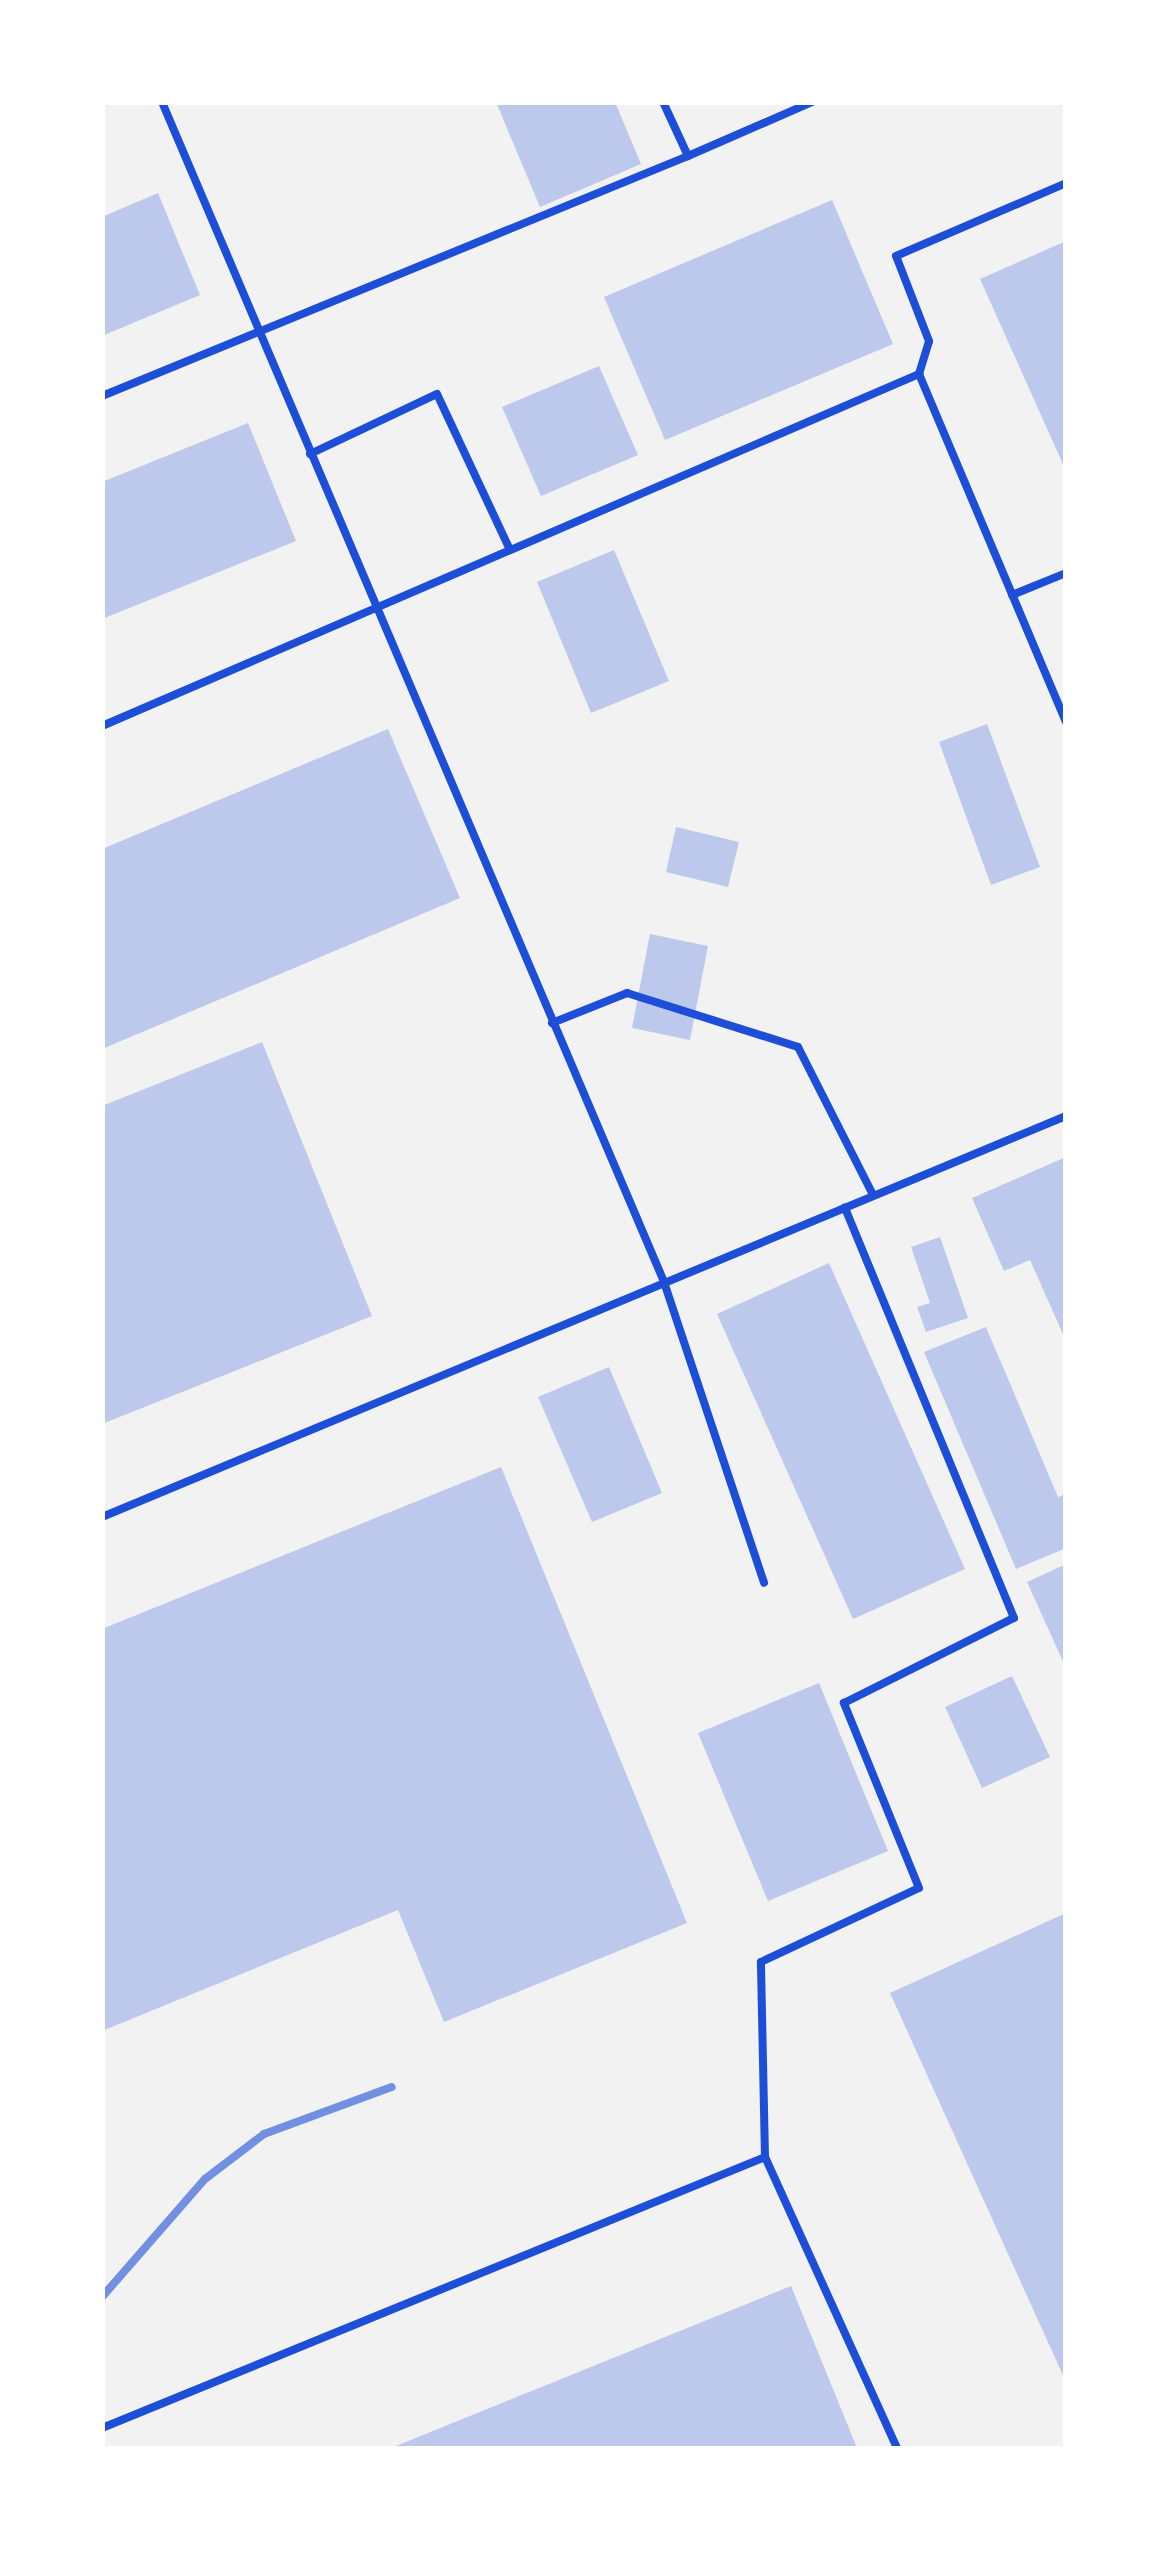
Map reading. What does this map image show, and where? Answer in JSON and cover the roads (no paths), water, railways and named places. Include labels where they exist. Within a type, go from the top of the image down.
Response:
[{"type":"lane","points":[[162,102],[374,610],[664,1282],[764,1583]]},
{"type":"lane","points":[[664,102],[688,156]]},
{"type":"lane","points":[[102,396],[812,102]]},
{"type":"lane","points":[[1066,183],[896,256],[929,341],[920,374],[1066,722]]},
{"type":"lane","points":[[102,726],[920,374]]},
{"type":"lane","points":[[310,454],[437,394],[510,550]]},
{"type":"lane","points":[[1012,595],[1066,573]]},
{"type":"lane","points":[[552,1023],[626,992],[798,1047],[873,1195]]},
{"type":"lane","points":[[102,1517],[1066,1116]]},
{"type":"lane","points":[[845,1207],[1014,1618],[844,1703],[918,1888],[760,1962],[765,2157],[897,2448]]},
{"type":"lane","points":[[102,2428],[765,2157]]},
{"type":"railway","points":[[102,2297],[205,2179],[264,2134],[392,2087]]}]
